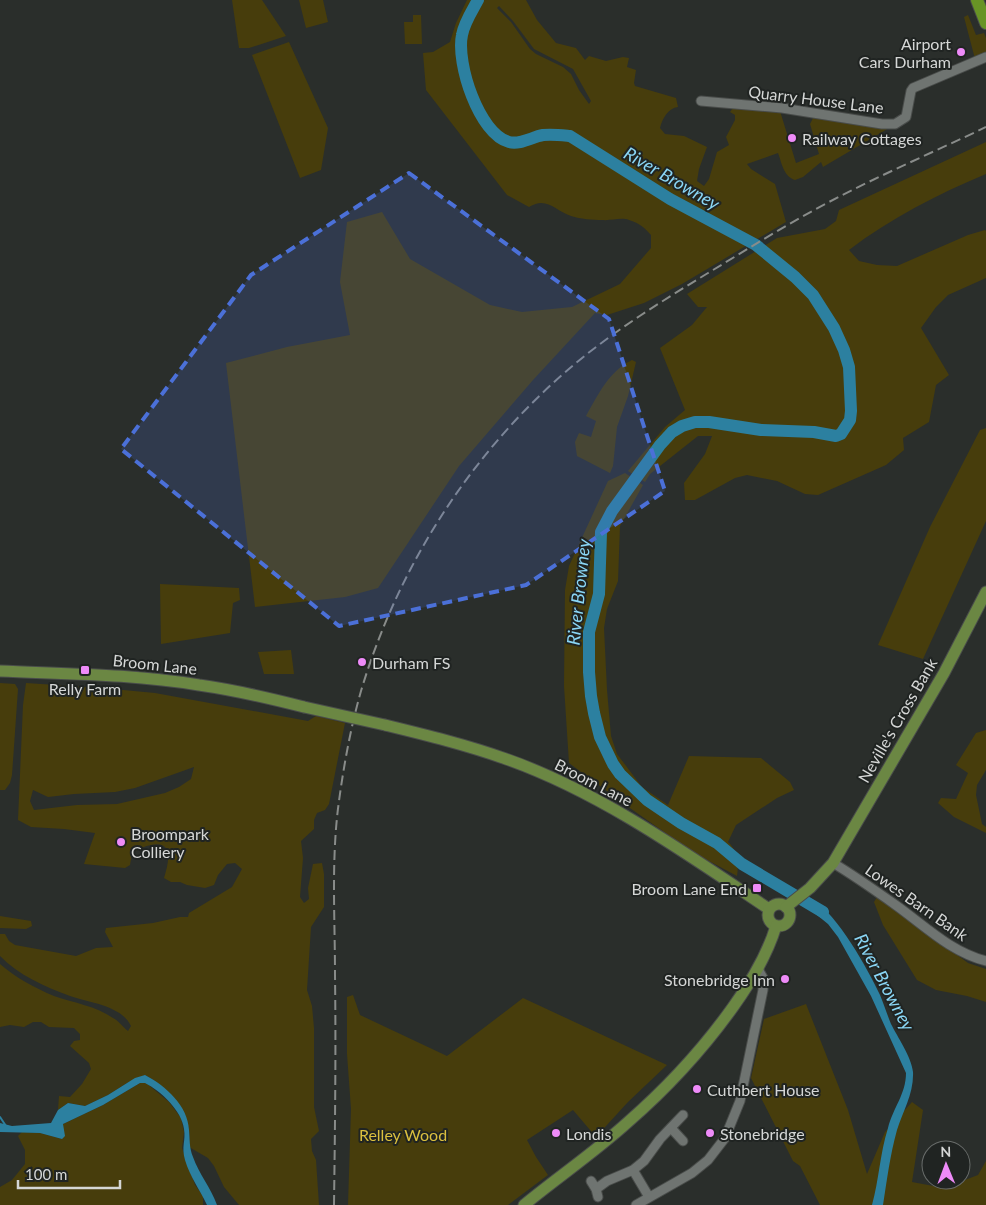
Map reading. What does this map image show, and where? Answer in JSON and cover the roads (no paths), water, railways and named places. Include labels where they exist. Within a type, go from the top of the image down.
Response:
[{"type":"highway","points":[[978,0],[985,21]]},
{"type":"main road","name":"Neville's Cross Bank","points":[[786,907],[810,888],[833,863],[981,611],[986,592]]},
{"type":"main road","name":"Broom Lane","points":[[0,671],[106,675],[160,680],[228,690],[439,738],[507,759],[564,784],[632,820],[769,909]]},
{"type":"main road","points":[[775,904],[786,907],[790,916],[788,922],[782,926],[776,926],[768,919],[769,909],[775,904]]},
{"type":"main road","points":[[524,1205],[628,1123],[686,1064],[725,1018],[758,969],[767,953],[776,926]]},
{"type":"street","name":"Quarry House Lane","points":[[701,101],[782,108],[872,123],[895,124],[906,117],[913,88],[986,57]]},
{"type":"street","name":"Lowes Barn Bank","points":[[833,863],[957,950],[970,957],[986,961]]},
{"type":"street","points":[[636,1205],[692,1173],[708,1160],[721,1144],[732,1124],[740,1101],[763,990],[763,978],[758,969]]},
{"type":"street","points":[[595,1189],[607,1181],[633,1170],[644,1161],[660,1139],[683,1114]]},
{"type":"street","points":[[671,1128],[682,1141]]},
{"type":"street","points":[[633,1170],[649,1198]]},
{"type":"water","points":[[813,900],[842,929],[860,957],[880,995],[891,1024],[912,1066],[912,1087],[897,1130],[883,1205],[872,1205],[885,1137],[904,1088],[906,1073],[871,996],[838,937],[828,924],[807,907]]},
{"type":"water","points":[[145,1075],[168,1091],[185,1113],[188,1121],[192,1153],[198,1169],[217,1205],[207,1205],[190,1172],[184,1155],[184,1129],[179,1115],[164,1096],[145,1083],[140,1083],[103,1105],[63,1124],[65,1136],[62,1139],[40,1133],[0,1132],[0,1123],[12,1126],[51,1123],[58,1110],[68,1103],[85,1106],[108,1095],[135,1078]]},
{"type":"waterway","name":"River Browney","points":[[478,0],[468,17],[462,35],[463,62],[466,79],[479,112],[488,126],[498,136],[513,143],[543,135],[570,136],[670,199],[756,245],[795,277],[813,295],[834,328],[844,350],[849,367],[851,411],[850,420],[841,434],[836,436],[814,432],[761,430],[709,422],[695,422],[682,426],[672,432],[660,445],[612,511],[601,532],[599,594],[589,632],[589,672],[594,713],[600,737],[620,774],[647,800],[681,823],[717,843],[742,864],[823,912]]},
{"type":"waterway","points":[[0,1117],[6,1126]]},
{"type":"railway","points":[[334,1205],[334,866],[339,801],[348,745],[361,691],[377,642],[421,549],[448,506],[478,464],[512,425],[548,388],[601,343],[662,302],[798,219],[868,182],[986,127]]},
{"type":"place","name":"Airport Cars Durham","points":[[961,52]]},
{"type":"place","name":"Railway Cottages","points":[[792,138]]},
{"type":"place","name":"Durham FS","points":[[362,662]]},
{"type":"place","name":"Relly Farm","points":[[85,670]]},
{"type":"place","name":"Broompark Colliery","points":[[121,842]]},
{"type":"place","name":"Broom Lane End","points":[[757,888]]},
{"type":"place","name":"Stonebridge Inn","points":[[785,979]]},
{"type":"place","name":"Cuthbert House","points":[[697,1089]]},
{"type":"place","name":"Londis","points":[[556,1133]]},
{"type":"place","name":"Stonebridge","points":[[710,1133]]},
{"type":"park label","name":"Relley Wood","points":[[403,1134]]}]
